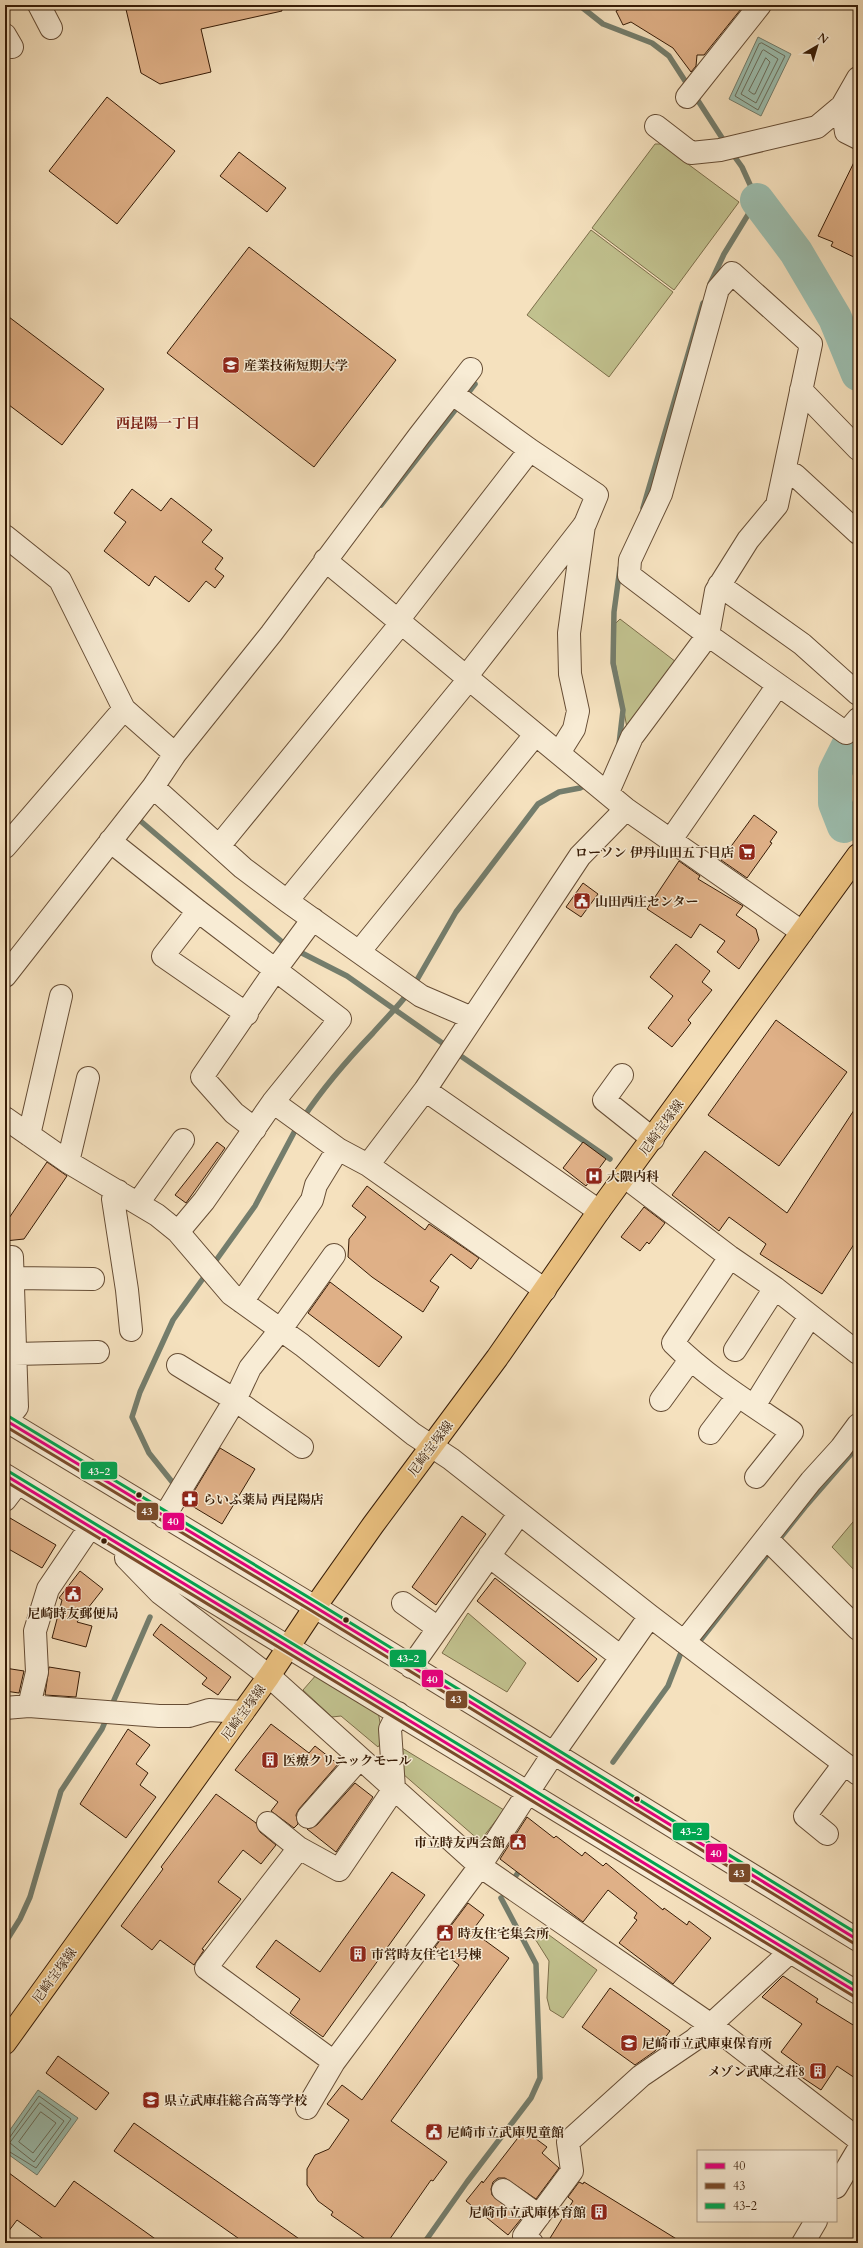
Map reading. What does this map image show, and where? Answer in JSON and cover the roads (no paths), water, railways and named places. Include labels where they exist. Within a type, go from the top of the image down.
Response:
[{"type":"main road","name":"尼崎宝塚線","points":[[5,2043],[269,1676],[314,1607],[545,1290],[599,1211],[653,1139],[858,855]]},
{"type":"street","points":[[40,5],[52,28]]},
{"type":"street","points":[[692,91],[760,5]]},
{"type":"street","points":[[656,126],[691,153],[720,150],[817,126],[842,106],[858,78]]},
{"type":"street","points":[[842,106],[846,132],[858,138]]},
{"type":"street","points":[[598,784],[708,635],[716,591],[719,585],[748,540],[777,505],[811,344],[732,272],[718,289],[661,494],[630,560],[629,575],[708,635],[846,733],[858,719]]},
{"type":"street","points":[[5,976],[153,787],[175,754],[271,634],[418,436],[453,394],[471,369]]},
{"type":"street","points":[[801,390],[858,449]]},
{"type":"street","points":[[453,394],[530,450],[597,495],[585,524],[569,633],[570,674],[578,711],[574,729],[559,753]]},
{"type":"street","points":[[219,846],[400,621],[530,450]]},
{"type":"street","points":[[784,473],[795,475],[858,532]]},
{"type":"street","points":[[287,901],[467,678],[585,524]]},
{"type":"street","points":[[5,536],[60,580],[124,709],[175,754]]},
{"type":"street","points":[[325,560],[535,734],[598,784],[626,810],[802,932]]},
{"type":"street","points":[[719,585],[802,644],[858,694]]},
{"type":"street","points":[[670,841],[778,685]]},
{"type":"street","points":[[5,847],[124,709]]},
{"type":"street","points":[[359,952],[535,734]]},
{"type":"street","points":[[153,787],[219,846],[287,901],[421,996],[472,1018]]},
{"type":"street","points":[[368,1165],[425,1090],[580,856],[626,810]]},
{"type":"street","points":[[110,841],[198,911],[340,1019],[273,1102],[204,1201],[178,1232]]},
{"type":"street","points":[[198,911],[163,956],[247,1014]]},
{"type":"street","points":[[254,1129],[234,1113],[202,1077],[247,1014],[276,969],[313,919]]},
{"type":"street","points":[[61,996],[14,1130],[157,1214],[178,1232],[231,1294],[281,1330],[413,1434],[432,1445],[518,1514],[851,1769],[806,1816],[827,1834]]},
{"type":"street","points":[[622,1075],[604,1100],[653,1139]]},
{"type":"street","points":[[68,1162],[88,1078]]},
{"type":"street","points":[[425,1090],[599,1211]]},
{"type":"street","points":[[273,1102],[338,1149],[368,1165],[545,1290]]},
{"type":"street","points":[[138,1204],[183,1140]]},
{"type":"street","points":[[242,1302],[312,1200],[316,1185],[338,1149]]},
{"type":"street","points":[[625,1177],[730,1257],[775,1288],[858,1353]]},
{"type":"street","points":[[118,1191],[113,1199],[135,1290],[131,1330]]},
{"type":"street","points":[[164,1518],[235,1400],[250,1368],[281,1330],[334,1255]]},
{"type":"street","points":[[12,1257],[14,1278],[17,1407],[6,1421],[164,1518],[314,1607],[858,1940]]},
{"type":"street","points":[[730,1257],[673,1343],[690,1360],[746,1401],[792,1432],[756,1477]]},
{"type":"street","points":[[14,1278],[93,1279]]},
{"type":"street","points":[[735,1350],[775,1288]]},
{"type":"street","points":[[710,1433],[746,1401],[810,1316]]},
{"type":"street","points":[[15,1354],[98,1352]]},
{"type":"street","points":[[661,1400],[690,1360]]},
{"type":"street","points":[[178,1365],[235,1400],[302,1447]]},
{"type":"street","points":[[684,1642],[811,1481],[841,1448],[858,1425]]},
{"type":"street","points":[[5,1500],[11,1479],[858,1993]]},
{"type":"street","points":[[411,1667],[518,1514]]},
{"type":"street","points":[[99,1533],[160,1593],[269,1676],[480,1866],[711,2025],[858,2139]]},
{"type":"street","points":[[29,1706],[37,1672],[35,1631],[48,1589],[99,1533]]},
{"type":"street","points":[[766,1538],[852,1616]]},
{"type":"street","points":[[489,1556],[621,1657]]},
{"type":"street","points":[[403,1603],[438,1628]]},
{"type":"street","points":[[307,2108],[334,2062],[480,1866],[553,1754],[650,1616]]},
{"type":"street","points":[[5,1708],[29,1706],[108,1713],[190,1716],[210,1710],[243,1712]]},
{"type":"street","points":[[268,1824],[299,1848],[339,1870],[394,1788],[390,1729],[398,1713]]},
{"type":"street","points":[[308,1818],[360,1758]]},
{"type":"street","points":[[299,1848],[206,1968],[334,2062]]},
{"type":"street","points":[[532,2243],[524,2236],[572,2171],[568,2142],[641,2076],[694,2040],[790,1952]]},
{"type":"street","points":[[837,2185],[858,2150]]},
{"type":"street","points":[[503,2190],[539,2216]]},
{"type":"street","points":[[803,2243],[815,2222]]},
{"type":"water","points":[[758,37],[791,54],[761,116],[729,99]]},
{"type":"water","points":[[38,2090],[78,2118],[37,2175],[5,2152],[5,2137]]},
{"type":"waterway","points":[[579,5],[603,24],[652,43],[669,56],[689,87]]},
{"type":"waterway","points":[[695,96],[726,144]]},
{"type":"waterway","points":[[710,284],[724,254],[757,200],[742,167],[732,153]]},
{"type":"waterway","points":[[757,200],[796,252],[835,318],[858,374]]},
{"type":"waterway","points":[[643,508],[703,303]]},
{"type":"waterway","points":[[840,332],[858,326]]},
{"type":"waterway","points":[[465,397],[475,384]]},
{"type":"waterway","points":[[381,505],[459,405]]},
{"type":"waterway","points":[[619,744],[623,710],[613,663],[614,612],[620,568]]},
{"type":"waterway","points":[[844,826],[835,803],[835,772],[853,736],[858,732]]},
{"type":"waterway","points":[[414,985],[456,912],[538,804],[559,792],[580,788],[588,784]]},
{"type":"waterway","points":[[137,818],[288,947]]},
{"type":"waterway","points":[[296,950],[347,976],[448,1047]]},
{"type":"waterway","points":[[303,1118],[336,1074],[409,992]]},
{"type":"waterway","points":[[455,1052],[610,1159]]},
{"type":"waterway","points":[[212,1266],[255,1206],[298,1125]]},
{"type":"waterway","points":[[173,1483],[149,1453],[132,1417],[140,1392],[173,1320],[207,1273]]},
{"type":"waterway","points":[[777,1542],[858,1446]]},
{"type":"waterway","points":[[699,1642],[772,1549]]},
{"type":"waterway","points":[[111,1707],[150,1617]]},
{"type":"waterway","points":[[613,1762],[668,1686],[682,1650]]},
{"type":"waterway","points":[[5,1943],[20,1919],[30,1897],[61,1791],[102,1729],[107,1717]]},
{"type":"waterway","points":[[515,1877],[522,1867]]},
{"type":"waterway","points":[[424,2243],[467,2182],[531,2098],[540,2078],[536,1964],[501,1898]]},
{"type":"place","name":"産業技術短期大学","points":[[231,365]]},
{"type":"place","name":"ローソン 伊丹山田五丁目店","points":[[747,852]]},
{"type":"place","name":"山田西庄センター","points":[[582,901]]},
{"type":"place","name":"大隈内科","points":[[594,1176]]},
{"type":"place","name":"らいふ薬局 西昆陽店","points":[[190,1499]]},
{"type":"place","name":"尼崎時友郵便局","points":[[73,1594]]},
{"type":"place","name":"医療クリニックモール","points":[[270,1760]]},
{"type":"place","name":"市立時友西会館","points":[[518,1842]]},
{"type":"place","name":"時友住宅集会所","points":[[445,1933]]},
{"type":"place","name":"市営時友住宅1号棟","points":[[358,1954]]},
{"type":"place","name":"尼崎市立武庫東保育所","points":[[629,2043]]},
{"type":"place","name":"メゾン武庫之荘8","points":[[818,2071]]},
{"type":"place","name":"県立武庫荘総合高等学校","points":[[151,2100]]},
{"type":"place","name":"尼崎市立武庫児童館","points":[[434,2132]]},
{"type":"place","name":"尼崎市立武庫体育館","points":[[599,2212]]},
{"type":"district","name":"西昆陽一丁目","points":[[158,423]]}]
